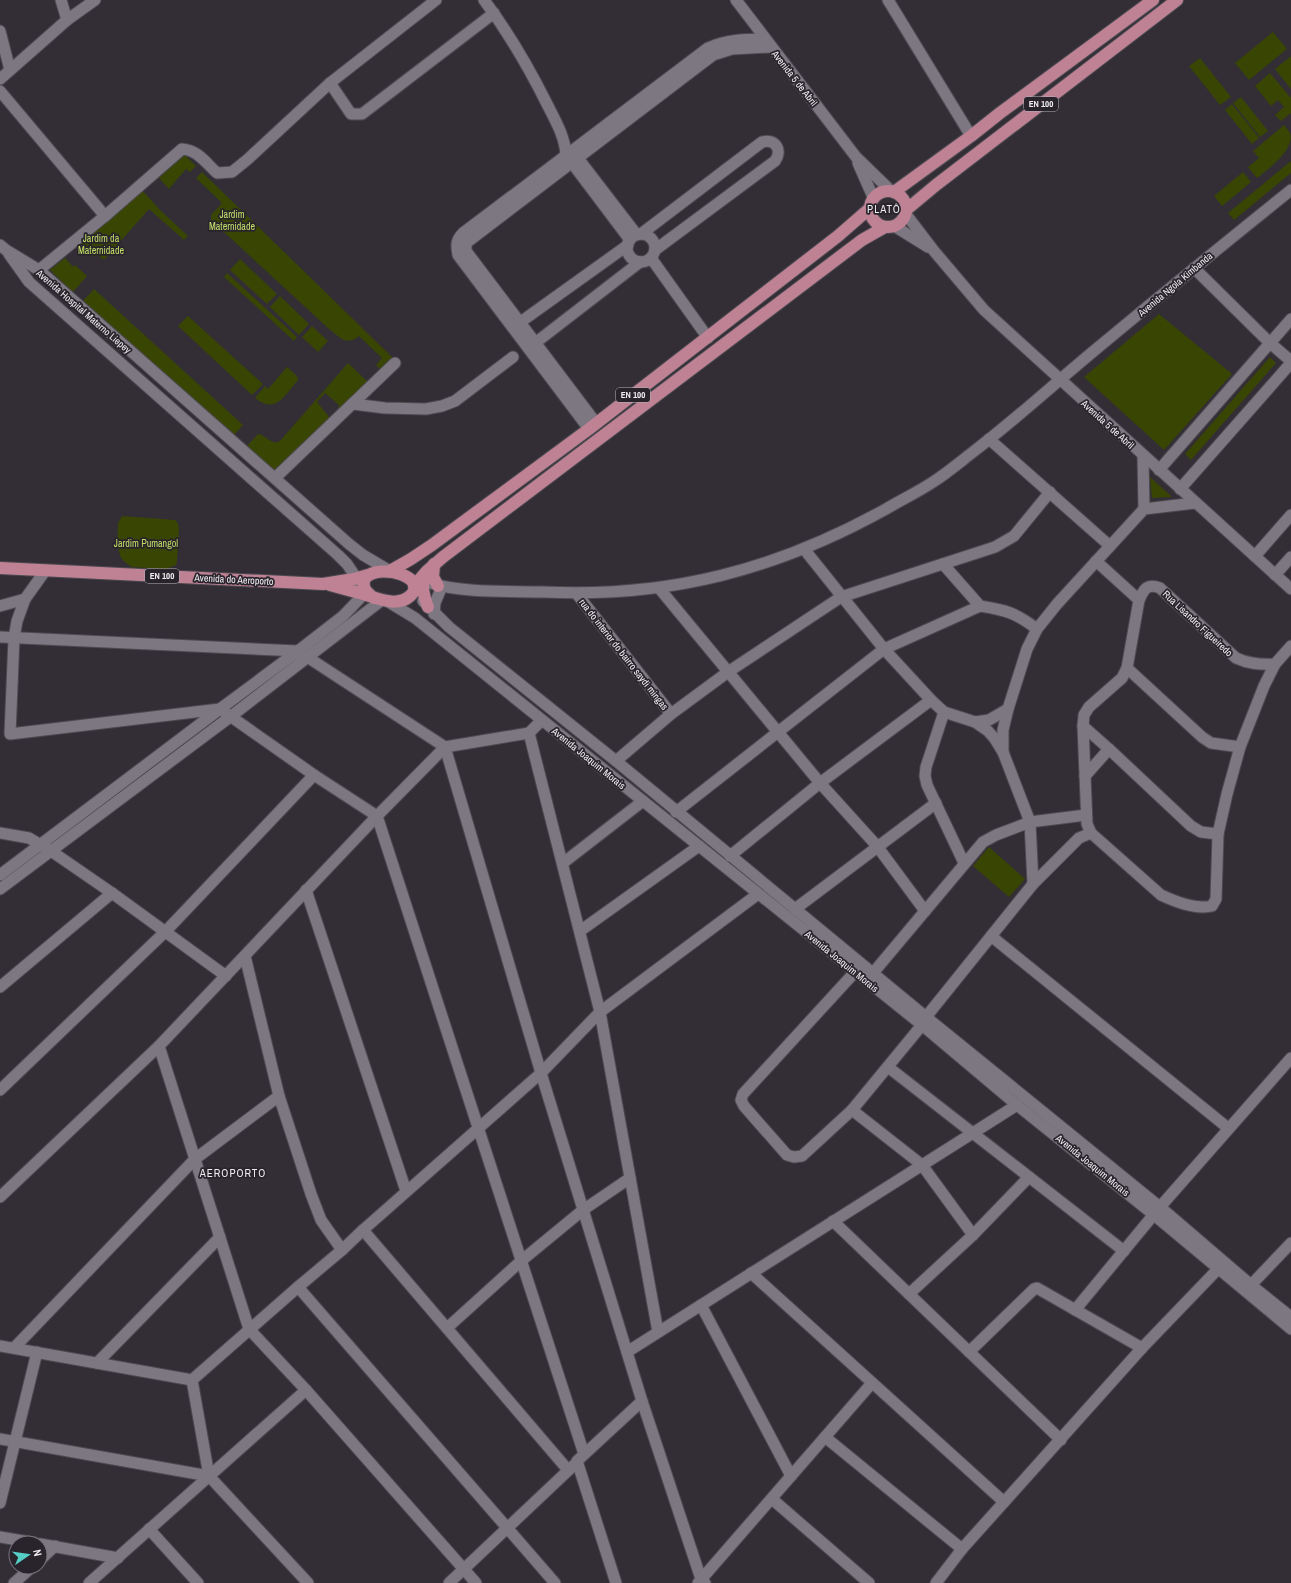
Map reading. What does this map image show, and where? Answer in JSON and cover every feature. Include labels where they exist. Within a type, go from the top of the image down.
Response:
[{"type":"main road","name":"EN 100","points":[[873,198],[878,193],[893,191],[971,136],[1152,0]]},
{"type":"main road","name":"EN 100","points":[[324,584],[373,596],[404,599],[411,595],[422,581],[862,240],[889,226],[899,223],[905,212],[936,185],[1177,0]]},
{"type":"main road","points":[[1000,113],[1011,127]]},
{"type":"main road","points":[[893,191],[904,201],[905,212]]},
{"type":"main road","points":[[873,198],[870,203],[870,214],[876,222],[889,226]]},
{"type":"main road","name":"EN 100","points":[[390,571],[432,545],[593,426],[843,233],[870,209]]},
{"type":"main road","name":"Avenida do Aeroporto","points":[[0,568],[324,584]]},
{"type":"main road","name":"EN 100","points":[[324,584],[362,577],[375,572],[390,571],[406,576],[412,581],[422,581]]},
{"type":"main road","points":[[362,577],[373,596]]},
{"type":"main road","points":[[431,610],[422,581],[433,577],[439,588]]},
{"type":"street","points":[[61,0],[67,20]]},
{"type":"street","points":[[0,79],[67,20],[95,0]]},
{"type":"street","points":[[38,270],[105,216],[182,149],[190,150],[197,154],[217,173],[232,172],[248,160],[330,83],[436,0]]},
{"type":"street","points":[[484,0],[511,39],[530,71],[571,154],[634,239]]},
{"type":"street","name":"Avenida 5 de Abril","points":[[736,0],[856,157],[893,191]]},
{"type":"street","points":[[888,0],[971,136]]},
{"type":"street","points":[[330,83],[351,114],[362,114],[494,13]]},
{"type":"street","points":[[0,31],[10,70]]},
{"type":"street","points":[[593,426],[516,325],[466,252],[461,247],[458,239],[463,233],[571,154],[713,55],[732,49],[768,43]]},
{"type":"street","points":[[0,91],[105,216]]},
{"type":"street","points":[[516,325],[634,239],[762,142],[772,142],[777,146],[779,151],[778,157],[775,161],[647,260],[640,262],[532,346]]},
{"type":"street","name":"Avenida 5 de Abril","points":[[856,157],[873,198]]},
{"type":"street","name":"Avenida Ngola Kimbanda","points":[[422,581],[439,588],[577,594],[620,592],[659,588],[715,578],[761,565],[804,549],[861,522],[933,482],[989,439],[1194,268],[1291,190]]},
{"type":"street","name":"Avenida 5 de Abril","points":[[905,212],[934,251],[984,310],[1291,589]]},
{"type":"street","name":"Avenida 5 de Abril","points":[[889,226],[934,251]]},
{"type":"street","points":[[634,239],[650,237],[653,241],[653,254],[708,338]]},
{"type":"street","points":[[634,239],[628,249],[632,258],[640,262]]},
{"type":"street","name":"Avenida Hospital Materno Liepey","points":[[3,247],[38,270],[363,555],[390,571]]},
{"type":"street","name":"Avenida Hospital Materno Liepey","points":[[3,247],[29,282],[362,577]]},
{"type":"street","points":[[1180,489],[1291,362],[1194,268]]},
{"type":"street","points":[[1159,470],[1291,319]]},
{"type":"street","points":[[353,404],[385,408],[426,409],[442,406],[455,401],[513,357]]},
{"type":"street","points":[[275,478],[395,363]]},
{"type":"street","points":[[989,439],[1110,546]]},
{"type":"street","points":[[224,455],[235,444]]},
{"type":"street","points":[[1143,456],[1144,509]]},
{"type":"street","points":[[616,761],[671,714],[728,672],[841,597],[994,547],[1014,536],[1050,492]]},
{"type":"street","points":[[1003,752],[1002,730],[1027,649],[1037,629],[1057,604],[1144,509],[1195,503]]},
{"type":"street","points":[[1255,556],[1291,515]]},
{"type":"street","points":[[804,549],[841,597],[931,700],[944,712],[975,722],[988,731],[995,739],[1003,752],[1030,822],[1033,884]]},
{"type":"street","points":[[1275,575],[1291,557]]},
{"type":"street","points":[[1096,561],[1139,600],[1127,668],[1122,678],[1089,707],[1084,715],[1083,726],[1087,824],[1092,833],[1161,895],[1173,901],[1204,908],[1212,906],[1216,899],[1218,834],[1240,747],[1264,686],[1275,664],[1291,646]]},
{"type":"street","points":[[943,564],[980,606]]},
{"type":"street","points":[[45,571],[25,599],[17,621],[5,734],[220,709],[314,775],[377,816],[521,1261],[567,1397],[580,1458],[616,1583]]},
{"type":"street","name":"Rua Lisandro Figueiredo","points":[[1139,600],[1147,587],[1153,586],[1160,588],[1236,658],[1246,663],[1261,665],[1275,664]]},
{"type":"street","points":[[431,610],[439,588]]},
{"type":"street","points":[[659,588],[820,783],[877,846],[926,911]]},
{"type":"street","name":"rua do interior do bairro saydi mingas","points":[[577,594],[671,714]]},
{"type":"street","points":[[0,875],[220,709],[303,655],[343,616],[373,596]]},
{"type":"street","points":[[0,889],[230,717],[373,596]]},
{"type":"street","name":"Avenida Joaquim Morais","points":[[373,596],[415,618],[855,972],[924,1021],[1157,1211],[1291,1317]]},
{"type":"street","points":[[0,606],[25,599]]},
{"type":"street","points":[[676,812],[884,648],[980,606],[1002,609],[1022,618],[1037,629]]},
{"type":"street","name":"Avenida Joaquim Morais","points":[[431,610],[449,627],[616,761],[873,973],[1017,1105],[1157,1211],[1218,1269],[1291,1328]]},
{"type":"street","points":[[0,637],[303,655],[445,747],[583,1210],[642,1401],[701,1582]]},
{"type":"street","points":[[1127,668],[1202,737],[1211,743],[1240,747]]},
{"type":"street","points":[[730,856],[820,783],[931,700]]},
{"type":"street","points":[[975,722],[989,720],[1008,710]]},
{"type":"street","points":[[944,712],[926,767],[925,776],[927,785],[964,864]]},
{"type":"street","points":[[1,1194],[159,1046],[306,890],[445,747],[529,733],[542,720]]},
{"type":"street","points":[[1083,726],[1191,826],[1201,832],[1218,834]]},
{"type":"street","points":[[529,733],[600,1012],[658,1332]]},
{"type":"street","points":[[1085,776],[1110,750]]},
{"type":"street","points":[[0,1090],[166,931],[314,775]]},
{"type":"street","points":[[562,863],[643,801]]},
{"type":"street","points":[[795,909],[936,803]]},
{"type":"street","points":[[873,973],[983,842],[996,835],[1030,822],[1086,815]]},
{"type":"street","points":[[0,833],[29,838],[50,851],[166,931],[226,976]]},
{"type":"street","points":[[855,972],[743,1094],[741,1100],[744,1106],[787,1154],[794,1157],[802,1156],[852,1110],[888,1067],[1033,884],[1078,838],[1092,833]]},
{"type":"street","points":[[580,931],[699,846]]},
{"type":"street","points":[[306,890],[406,1191]]},
{"type":"street","points":[[0,987],[112,893]]},
{"type":"street","points":[[192,1380],[342,1250],[406,1191],[541,1073],[600,1012],[758,894]]},
{"type":"street","points":[[991,936],[1228,1128]]},
{"type":"street","points":[[245,956],[279,1096],[311,1194],[321,1220],[342,1250]]},
{"type":"street","points":[[159,1046],[249,1330],[306,1390],[476,1583]]},
{"type":"street","points":[[1076,1310],[1157,1211],[1228,1128],[1291,1058]]},
{"type":"street","points":[[888,1067],[1124,1251]]},
{"type":"street","points":[[14,1348],[195,1159],[279,1096]]},
{"type":"street","points":[[627,1352],[1017,1105]]},
{"type":"street","points":[[852,1110],[922,1165],[973,1235]]},
{"type":"street","points":[[909,1294],[973,1235],[1029,1177]]},
{"type":"street","points":[[447,1328],[521,1261],[583,1210],[630,1178]]},
{"type":"street","points":[[834,1222],[1060,1440]]},
{"type":"street","points":[[363,1230],[568,1470]]},
{"type":"street","points":[[98,1363],[220,1237]]},
{"type":"street","points":[[1251,1285],[1291,1244]]},
{"type":"street","points":[[936,1583],[962,1549],[1142,1348],[1218,1269]]},
{"type":"street","points":[[751,1273],[1004,1502]]},
{"type":"street","points":[[298,1287],[555,1583]]},
{"type":"street","points":[[969,1352],[1034,1289],[1037,1288],[1142,1348]]},
{"type":"street","points":[[701,1305],[791,1476]]},
{"type":"street","points":[[0,1346],[192,1380]]},
{"type":"street","points":[[0,1503],[37,1352]]},
{"type":"street","points":[[192,1380],[209,1476],[308,1583]]},
{"type":"street","points":[[701,1582],[872,1383]]},
{"type":"street","points":[[89,1583],[306,1390]]},
{"type":"street","points":[[449,1583],[642,1401]]},
{"type":"street","points":[[825,1437],[962,1549]]},
{"type":"street","points":[[0,1439],[209,1476]]},
{"type":"street","points":[[772,1499],[869,1583]]},
{"type":"street","points":[[149,1530],[198,1583]]},
{"type":"street","points":[[48,1545],[118,1558]]},
{"type":"street","points":[[48,1553],[55,1546]]},
{"type":"street","points":[[14,1583],[23,1575]]},
{"type":"green space","points":[[1273,32],[1287,49],[1249,80],[1235,63]]},
{"type":"green space","points":[[1291,56],[1291,89],[1275,69]]},
{"type":"green space","points":[[1200,58],[1231,97],[1220,105],[1189,66]]},
{"type":"green space","points":[[1270,73],[1291,98],[1291,113],[1281,121],[1275,115],[1284,107],[1278,100],[1271,106],[1255,86]]},
{"type":"green space","points":[[1241,97],[1268,131],[1260,137],[1233,103]]},
{"type":"green space","points":[[1232,104],[1259,138],[1252,144],[1225,110]]},
{"type":"green space","points":[[1284,125],[1291,136],[1287,148],[1273,165],[1257,178],[1248,167],[1259,158],[1253,151]]},
{"type":"green space","points":[[185,155],[196,166],[190,172],[186,169],[169,189],[159,178]]},
{"type":"green space","points":[[1291,161],[1291,173],[1234,220],[1228,213]]},
{"type":"green space","name":"Jardim Maternidade","points":[[202,172],[393,358],[381,370],[376,365],[382,358],[359,336],[347,341],[336,335],[211,220],[211,215],[222,203],[196,178]]},
{"type":"green space","points":[[1243,172],[1251,182],[1222,206],[1214,196]]},
{"type":"green space","name":"Jardim da Maternidade","points":[[143,191],[160,210],[188,236],[184,240],[149,209],[104,260],[99,256],[92,256],[81,243]]},
{"type":"green space","points":[[65,258],[73,267],[75,265],[87,276],[73,292],[50,270]]},
{"type":"green space","points":[[240,259],[277,294],[267,304],[230,270]]},
{"type":"green space","points":[[227,273],[297,337],[294,341],[224,277]]},
{"type":"green space","points":[[94,289],[243,425],[232,437],[83,301]]},
{"type":"green space","points":[[280,296],[309,324],[299,335],[270,307]]},
{"type":"green space","points":[[1159,314],[1232,374],[1164,450],[1084,377]]},
{"type":"green space","points":[[188,316],[263,384],[252,395],[178,326]]},
{"type":"green space","points":[[312,326],[328,341],[318,352],[302,337]]},
{"type":"green space","points":[[1270,357],[1276,363],[1191,460],[1185,454]]},
{"type":"green space","points":[[348,363],[368,382],[338,410],[339,405],[325,393],[317,402],[330,418],[273,472],[245,448],[258,434],[274,442],[280,441]]},
{"type":"green space","points":[[287,367],[297,376],[298,380],[280,401],[274,404],[269,404],[262,403],[255,398],[265,386],[268,389]]},
{"type":"green space","points":[[1150,477],[1172,497],[1152,498]]},
{"type":"green space","name":"Jardim Pumangol","points":[[122,516],[175,520],[178,523],[179,528],[176,565],[166,569],[132,567],[126,563],[121,558],[117,545],[118,523]]},
{"type":"green space","points":[[989,847],[1025,879],[1009,897],[973,866]]},
{"type":"district","name":"PLATÔ","points":[[884,209]]},
{"type":"district","name":"AEROPORTO","points":[[233,1173]]}]
